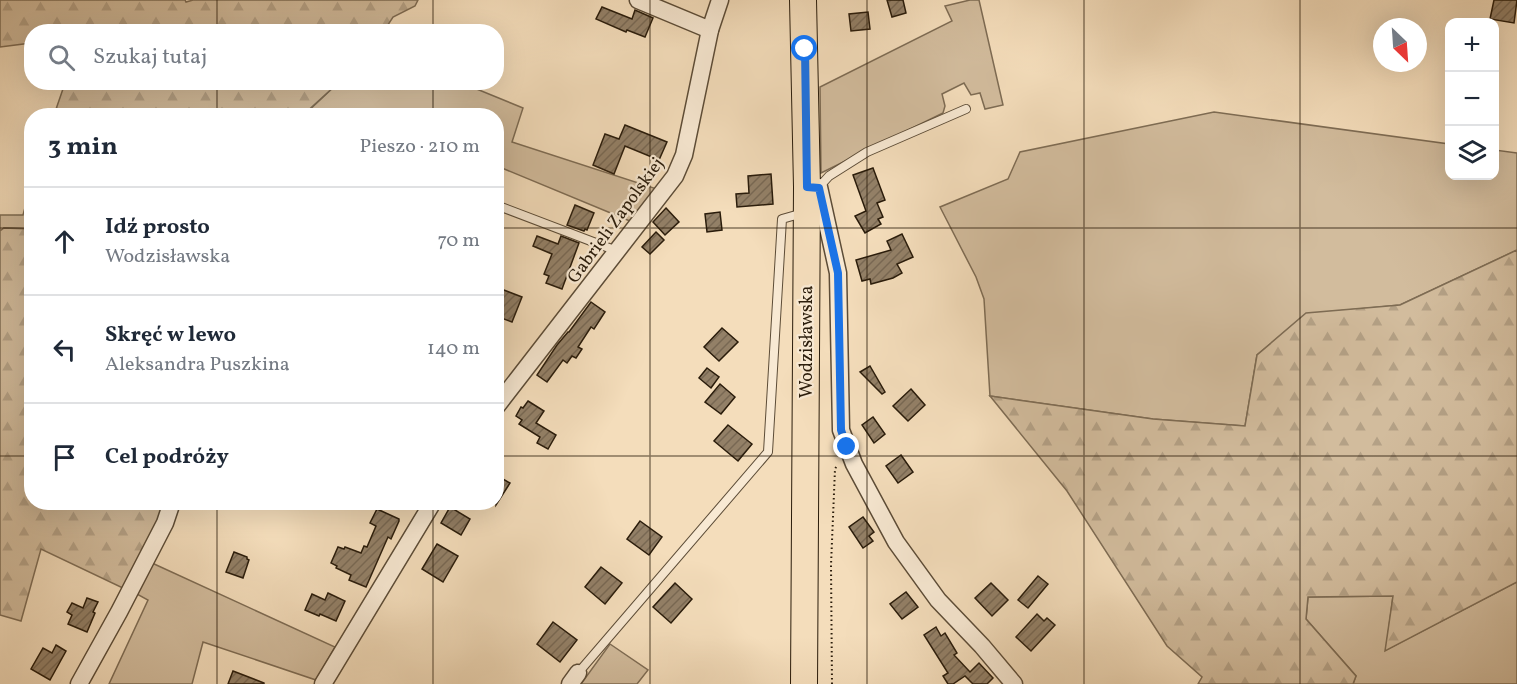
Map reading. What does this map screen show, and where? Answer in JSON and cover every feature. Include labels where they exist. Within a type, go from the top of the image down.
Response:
[{"type":"main road","name":"Wodzisławska","points":[[803,0],[811,196],[804,684]]},
{"type":"street","points":[[638,0],[710,30]]},
{"type":"street","name":"Gabrieli Zapolskiej","points":[[504,397],[670,183],[684,155],[710,30],[720,0]]},
{"type":"street","points":[[811,196],[838,273],[841,430],[854,464],[896,542],[938,600],[1014,684]]},
{"type":"street","points":[[80,684],[165,523],[169,510]]},
{"type":"street","points":[[323,684],[428,510]]},
{"type":"lane","points":[[574,679],[768,452],[782,219],[811,196],[829,176],[867,152],[966,109]]},
{"type":"lane","points":[[504,207],[617,251]]},
{"type":"path","points":[[832,684],[831,565],[835,469]]},
{"type":"green space","points":[[0,0],[185,0],[186,2],[193,0],[418,0],[415,6],[393,17],[388,24],[24,24],[24,44],[0,47]]},
{"type":"green space","points":[[979,0],[1003,105],[985,109],[980,93],[971,95],[964,83],[942,94],[945,106],[943,113],[821,173],[820,87],[952,21],[945,6]]},
{"type":"green space","points":[[62,90],[330,90],[311,108],[56,108]]},
{"type":"green space","points":[[331,90],[479,90],[523,108],[512,142],[657,189],[630,221],[504,169],[504,108],[311,108]]},
{"type":"green space","points":[[1214,112],[1445,143],[1445,180],[1499,180],[1499,151],[1517,153],[1517,250],[1400,305],[1306,314],[1257,355],[1245,426],[1153,419],[990,396],[984,299],[976,277],[940,207],[1008,179],[1020,152]]},
{"type":"green space","points":[[24,211],[24,229],[4,228],[0,231],[0,215],[23,215]]},
{"type":"green space","points":[[4,228],[24,229],[24,510],[165,510],[127,590],[41,549],[21,621],[0,615],[0,231]]},
{"type":"green space","points":[[1517,250],[1517,582],[1385,651],[1393,596],[1308,597],[1306,619],[1356,676],[1353,684],[1198,684],[1202,677],[1167,646],[1067,491],[990,396],[1153,419],[1245,426],[1257,355],[1306,313],[1400,305]]},
{"type":"green space","points":[[152,563],[335,647],[316,680],[203,642],[192,684],[109,684],[148,600],[135,593]]},
{"type":"green space","points":[[1517,582],[1517,684],[1353,684],[1356,676],[1306,619],[1308,597],[1393,596],[1386,650]]},
{"type":"green space","points":[[610,644],[648,670],[637,684],[581,684]]},
{"type":"building","points":[[887,0],[903,0],[906,13],[892,17]]},
{"type":"building","points":[[1494,0],[1517,0],[1514,23],[1499,20],[1499,18],[1490,18]]},
{"type":"building","points":[[602,7],[632,19],[635,10],[653,18],[645,37],[627,30],[626,32],[596,19]]},
{"type":"building","points":[[868,12],[870,29],[851,31],[849,14]]},
{"type":"building","points":[[625,125],[667,142],[659,160],[625,146],[614,174],[593,165],[605,134],[619,139]]},
{"type":"building","points":[[873,168],[885,200],[877,203],[883,217],[878,219],[881,224],[865,233],[855,216],[866,211],[853,175]]},
{"type":"building","points":[[771,174],[773,204],[737,207],[736,194],[749,193],[748,176]]},
{"type":"building","points":[[575,205],[594,213],[587,230],[567,225]]},
{"type":"building","points":[[666,208],[679,222],[665,235],[653,222]]},
{"type":"building","points":[[720,212],[722,230],[707,232],[705,214]]},
{"type":"building","points":[[656,232],[664,240],[650,254],[642,247]]},
{"type":"building","points":[[902,234],[913,257],[897,264],[902,273],[871,284],[870,279],[862,281],[856,260],[891,250],[887,241]]},
{"type":"building","points":[[537,236],[558,244],[561,236],[579,243],[562,289],[546,283],[549,276],[544,274],[552,254],[533,246]]},
{"type":"building","points":[[504,290],[522,297],[512,322],[504,319]]},
{"type":"building","points":[[591,302],[605,312],[594,329],[591,327],[578,347],[582,349],[576,358],[572,356],[567,363],[563,360],[547,382],[537,375]]},
{"type":"building","points":[[722,328],[738,342],[719,361],[704,347]]},
{"type":"building","points":[[870,366],[885,392],[882,394],[860,372]]},
{"type":"building","points":[[707,368],[719,377],[711,388],[699,378]]},
{"type":"building","points":[[720,384],[735,397],[721,414],[705,402]]},
{"type":"building","points":[[911,389],[925,405],[908,421],[893,406]]},
{"type":"building","points":[[528,401],[544,411],[536,423],[556,435],[548,449],[537,443],[540,437],[519,424],[522,420],[516,416]]},
{"type":"building","points":[[873,417],[885,434],[874,443],[862,425]]},
{"type":"building","points":[[728,425],[752,444],[738,461],[714,441]]},
{"type":"building","points":[[901,455],[913,472],[898,483],[886,466]]},
{"type":"building","points":[[504,480],[510,483],[504,492]]},
{"type":"building","points":[[376,510],[399,519],[391,539],[388,537],[366,587],[349,580],[351,575],[331,563],[338,547],[361,553],[364,546],[367,547],[376,526],[370,523]]},
{"type":"building","points":[[448,510],[455,510],[470,519],[461,535],[441,523]]},
{"type":"building","points":[[863,517],[874,532],[869,536],[873,541],[863,548],[849,527]]},
{"type":"building","points":[[640,521],[662,537],[649,555],[627,539]]},
{"type":"building","points":[[437,544],[458,556],[443,582],[422,569]]},
{"type":"building","points":[[234,552],[249,560],[243,578],[226,572]]},
{"type":"building","points":[[601,567],[622,583],[605,604],[585,587]]},
{"type":"building","points":[[1038,576],[1048,584],[1028,608],[1018,600]]},
{"type":"building","points":[[675,583],[692,599],[671,623],[653,607]]},
{"type":"building","points":[[991,583],[1008,600],[992,616],[975,598]]},
{"type":"building","points":[[906,592],[918,607],[902,619],[890,604]]},
{"type":"building","points":[[328,593],[345,601],[336,621],[305,610],[312,594],[325,600]]},
{"type":"building","points":[[87,598],[98,602],[87,632],[68,624],[72,615],[67,612],[72,603],[83,608]]},
{"type":"building","points":[[1037,614],[1044,621],[1047,618],[1055,625],[1031,651],[1016,637]]},
{"type":"building","points":[[553,622],[577,640],[560,662],[537,644]]},
{"type":"building","points":[[936,627],[941,636],[945,633],[957,653],[954,655],[970,672],[979,663],[993,678],[987,684],[973,684],[965,676],[953,684],[948,684],[943,676],[948,673],[924,635]]},
{"type":"building","points":[[56,645],[66,651],[50,680],[31,669],[43,648],[52,653]]},
{"type":"building","points":[[233,671],[264,683],[264,684],[228,684]]},
{"type":"route","points":[[805,49],[807,187],[819,188],[838,273],[841,430],[847,447]]}]
